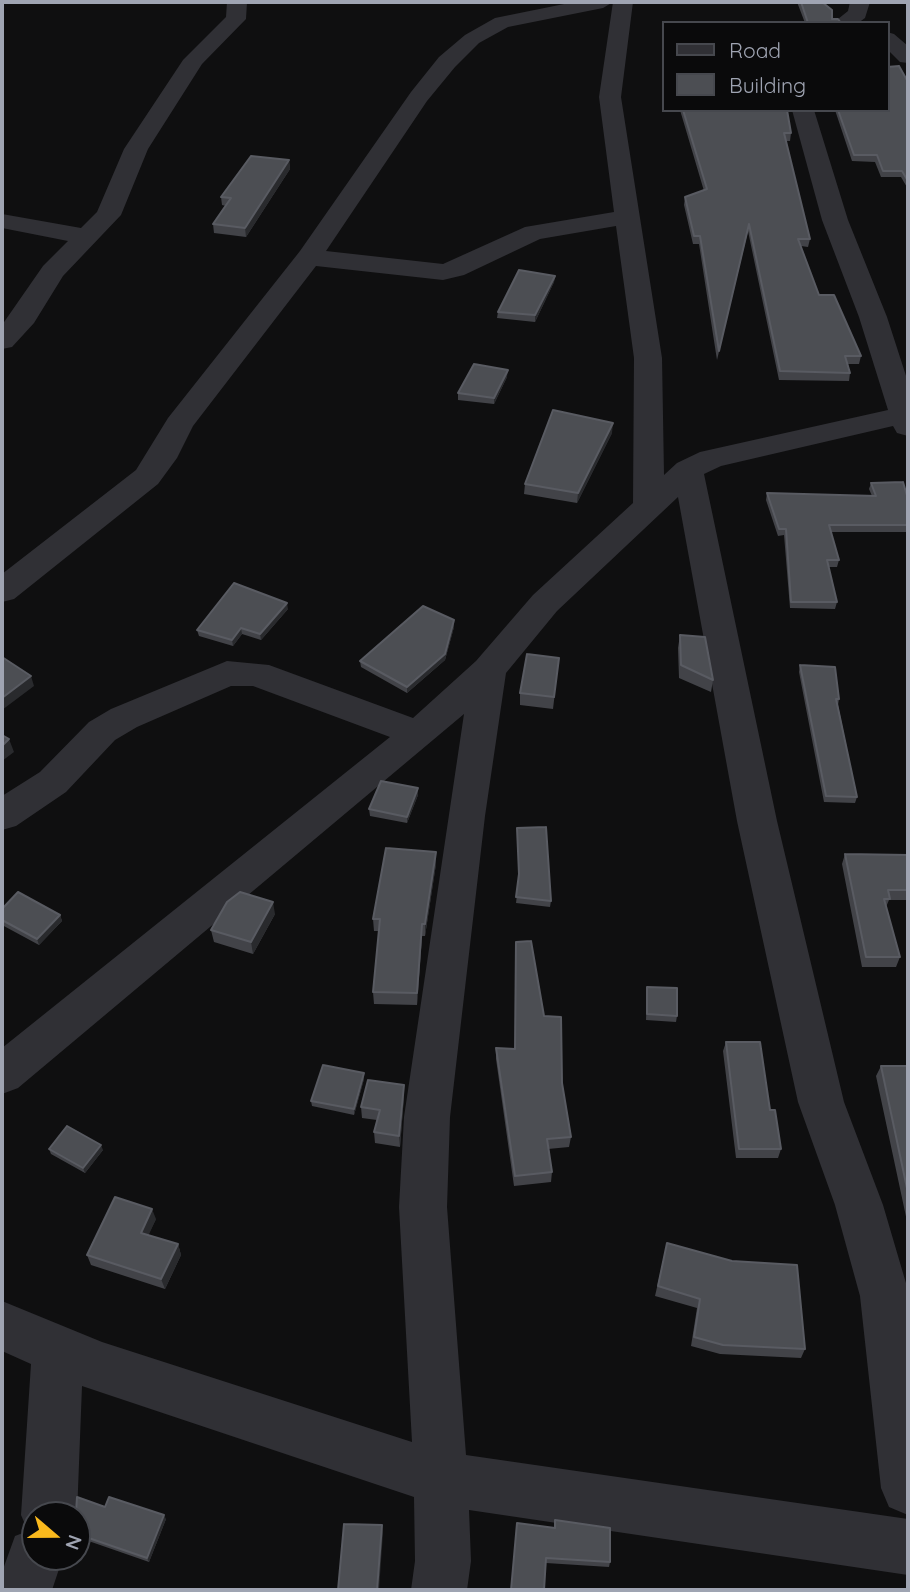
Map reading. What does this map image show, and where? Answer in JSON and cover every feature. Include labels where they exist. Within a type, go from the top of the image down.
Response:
[{"type":"street","points":[[2,341],[24,317],[52,272],[108,215],[136,149],[194,60],[236,19],[237,2]]},
{"type":"street","points":[[2,591],[147,477],[162,458],[179,424],[309,257],[419,97],[447,62],[472,39],[516,19],[603,2]]},
{"type":"street","points":[[623,2],[610,97],[648,358],[649,506]]},
{"type":"street","points":[[889,40],[908,57]]},
{"type":"street","points":[[2,1074],[419,734],[489,670],[545,603],[688,470],[711,459],[906,421],[873,317],[835,220],[804,112]]},
{"type":"street","points":[[309,257],[443,272],[455,270],[534,232],[628,217]]},
{"type":"street","points":[[2,221],[85,236]]},
{"type":"street","points":[[688,470],[757,821],[821,1102],[859,1205],[885,1296],[908,1488]]},
{"type":"street","points":[[439,1590],[443,1561],[441,1479],[423,1207],[427,1117],[464,830],[489,670]]},
{"type":"street","points":[[2,815],[53,782],[102,732],[124,718],[227,673],[256,674],[419,734]]},
{"type":"street","points":[[2,1326],[102,1368],[441,1479],[908,1547]]},
{"type":"street","points":[[50,1501],[58,1350]]},
{"type":"street","points":[[24,1590],[30,1571]]},
{"type":"building","points":[[801,2],[822,2],[832,10],[832,19],[840,21],[807,21]]},
{"type":"building","points":[[899,66],[908,82],[908,181],[902,171],[883,171],[877,155],[854,155],[839,112],[889,112],[889,67]]},
{"type":"building","points":[[684,112],[787,112],[791,133],[784,133],[810,239],[798,239],[819,295],[834,295],[861,356],[845,356],[850,373],[780,371],[749,224],[719,351],[700,236],[694,236],[685,197],[707,189]]},
{"type":"building","points":[[251,156],[289,160],[245,228],[213,224],[231,198],[221,197]]},
{"type":"building","points":[[519,270],[555,276],[535,315],[498,312]]},
{"type":"building","points":[[474,364],[508,370],[494,398],[458,393]]},
{"type":"building","points":[[553,410],[613,423],[578,493],[525,484]]},
{"type":"building","points":[[903,482],[908,499],[908,525],[829,525],[839,560],[827,560],[837,602],[791,602],[786,529],[779,529],[767,493],[876,496],[871,483]]},
{"type":"building","points":[[234,583],[287,603],[260,634],[241,628],[232,640],[197,630]]},
{"type":"building","points":[[423,606],[454,620],[445,654],[407,687],[360,661]]},
{"type":"building","points":[[680,635],[705,637],[713,680],[681,665]]},
{"type":"building","points":[[527,654],[559,658],[554,697],[520,693]]},
{"type":"building","points":[[2,657],[31,676],[2,698]]},
{"type":"building","points":[[800,665],[835,667],[839,699],[836,699],[857,797],[826,796]]},
{"type":"building","points":[[2,735],[9,739],[2,746]]},
{"type":"building","points":[[381,781],[418,788],[407,817],[369,809]]},
{"type":"building","points":[[546,827],[551,901],[516,897],[519,874],[517,828]]},
{"type":"building","points":[[386,848],[436,852],[425,924],[422,924],[417,993],[373,992],[380,919],[373,919]]},
{"type":"building","points":[[845,854],[908,855],[908,890],[888,890],[890,899],[884,899],[900,957],[866,957]]},
{"type":"building","points":[[18,892],[60,915],[37,939],[2,920],[2,909]]},
{"type":"building","points":[[240,892],[273,902],[251,942],[211,930],[227,902]]},
{"type":"building","points":[[531,941],[544,1016],[561,1017],[562,1083],[571,1137],[547,1139],[552,1172],[515,1176],[496,1048],[515,1049],[516,942]]},
{"type":"building","points":[[647,987],[677,988],[677,1016],[647,1014]]},
{"type":"building","points":[[726,1042],[760,1042],[770,1110],[775,1110],[781,1149],[739,1149]]},
{"type":"building","points":[[323,1065],[364,1073],[354,1109],[311,1101]]},
{"type":"building","points":[[881,1066],[908,1066],[908,1193]]},
{"type":"building","points":[[368,1080],[404,1085],[399,1136],[374,1132],[380,1110],[361,1107]]},
{"type":"building","points":[[67,1126],[101,1145],[83,1168],[49,1149]]},
{"type":"building","points":[[115,1197],[152,1209],[141,1233],[178,1244],[161,1279],[87,1255]]},
{"type":"building","points":[[667,1243],[732,1261],[797,1265],[805,1349],[723,1345],[694,1337],[700,1299],[658,1286]]},
{"type":"building","points":[[109,1497],[164,1515],[147,1558],[91,1539],[91,1502],[105,1507]]},
{"type":"building","points":[[555,1520],[610,1528],[610,1562],[546,1558],[544,1590],[511,1590],[517,1523],[555,1528]]},
{"type":"building","points":[[344,1524],[382,1525],[377,1590],[338,1590]]}]
